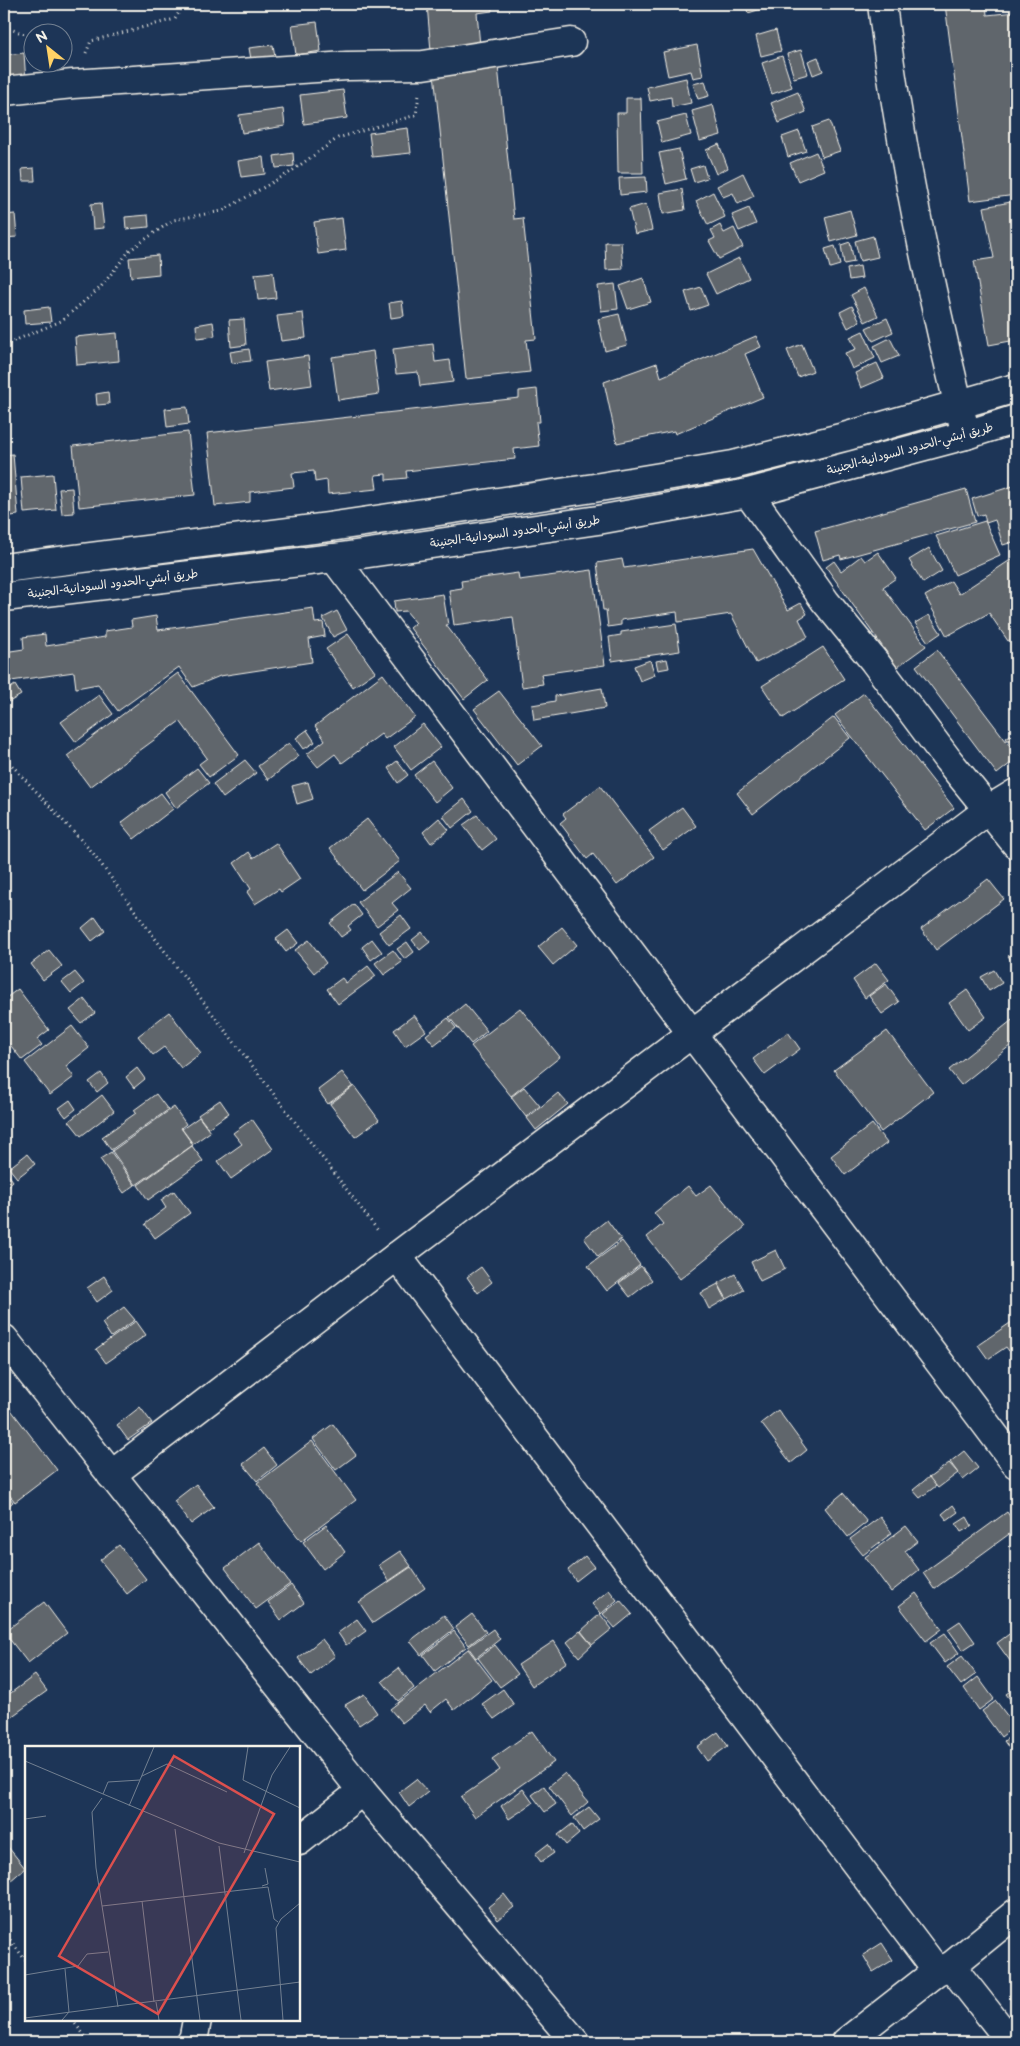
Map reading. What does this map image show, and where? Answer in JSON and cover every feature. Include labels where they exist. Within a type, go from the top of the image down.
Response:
[{"type":"main road","points":[[882,4],[888,54],[918,221],[966,435]]},
{"type":"main road","points":[[4,91],[73,84],[347,66],[423,65],[570,42]]},
{"type":"main road","points":[[4,568],[329,527],[594,488],[733,465],[958,406],[1016,388]]},
{"type":"main road","name":"طريق أبشي-الحدود السودانية-الجنينة","points":[[4,597],[334,558],[598,520],[748,494],[966,435],[1016,419]]},
{"type":"main road","points":[[594,488],[598,520]]},
{"type":"main road","points":[[748,494],[825,601],[1016,844]]},
{"type":"main road","points":[[334,558],[690,1034],[1016,1464]]},
{"type":"main road","points":[[111,1475],[690,1034],[988,810],[1016,793]]},
{"type":"main road","points":[[397,1256],[944,1968],[1011,2042]]},
{"type":"main road","points":[[4,1340],[362,1791],[575,2042]]},
{"type":"main road","points":[[300,1840],[362,1791]]},
{"type":"main road","points":[[846,2042],[1016,1913]]},
{"type":"main road","points":[[191,2042],[197,2021]]},
{"type":"path","points":[[73,84],[91,41],[175,19],[184,4]]},
{"type":"path","points":[[4,27],[22,33]]},
{"type":"path","points":[[4,343],[9,343],[61,321],[100,288],[130,250],[173,220],[222,211],[289,173],[338,138],[416,115],[423,65]]},
{"type":"path","points":[[4,753],[7,760],[93,853],[154,937],[397,1256]]},
{"type":"path","points":[[4,1932],[25,1960]]},
{"type":"path","points":[[73,2021],[90,2042]]},
{"type":"building","points":[[427,4],[491,4],[492,11],[477,13],[480,46],[431,51]]},
{"type":"building","points":[[745,4],[774,4],[775,5],[748,13]]},
{"type":"building","points":[[945,4],[986,4],[987,15],[1016,12],[1016,195],[970,201]]},
{"type":"building","points":[[317,22],[321,51],[296,55],[292,25]]},
{"type":"building","points":[[776,30],[781,51],[761,56],[756,36]]},
{"type":"building","points":[[273,45],[276,62],[252,65],[249,48]]},
{"type":"building","points":[[697,45],[703,76],[693,78],[691,71],[668,76],[663,52]]},
{"type":"building","points":[[801,50],[808,74],[794,78],[787,54]]},
{"type":"building","points":[[22,53],[22,72],[25,72],[26,83],[4,85],[4,55]]},
{"type":"building","points":[[782,56],[792,87],[772,94],[762,63]]},
{"type":"building","points":[[818,57],[823,71],[813,75],[808,61]]},
{"type":"building","points":[[498,66],[514,219],[523,218],[536,339],[526,340],[530,372],[466,379],[434,73]]},
{"type":"building","points":[[686,78],[691,103],[672,107],[671,97],[650,101],[647,87]]},
{"type":"building","points":[[705,81],[709,96],[698,99],[693,84]]},
{"type":"building","points":[[343,90],[347,118],[304,124],[300,95]]},
{"type":"building","points":[[798,92],[806,112],[779,123],[771,103]]},
{"type":"building","points":[[626,98],[641,98],[643,173],[618,173],[617,113],[626,113]]},
{"type":"building","points":[[713,105],[721,135],[700,141],[692,111]]},
{"type":"building","points":[[283,109],[285,126],[242,133],[239,115]]},
{"type":"building","points":[[686,115],[691,135],[662,143],[657,122]]},
{"type":"building","points":[[829,121],[840,151],[822,157],[812,127]]},
{"type":"building","points":[[408,128],[411,153],[372,157],[369,133]]},
{"type":"building","points":[[799,131],[806,151],[788,157],[782,137]]},
{"type":"building","points":[[719,144],[728,168],[716,174],[706,150]]},
{"type":"building","points":[[679,149],[686,179],[666,184],[659,153]]},
{"type":"building","points":[[816,152],[824,170],[798,181],[790,163]]},
{"type":"building","points":[[293,153],[294,166],[276,168],[274,156]]},
{"type":"building","points":[[263,157],[265,174],[241,177],[238,161]]},
{"type":"building","points":[[703,165],[707,178],[694,182],[690,169]]},
{"type":"building","points":[[34,168],[35,181],[23,181],[22,169]]},
{"type":"building","points":[[743,173],[754,196],[738,204],[733,193],[723,197],[717,186]]},
{"type":"building","points":[[646,177],[647,192],[620,195],[619,178]]},
{"type":"building","points":[[682,189],[685,210],[663,214],[660,193]]},
{"type":"building","points":[[713,192],[725,217],[708,225],[696,201]]},
{"type":"building","points":[[1016,201],[1016,340],[989,345],[974,261],[994,258],[984,207]]},
{"type":"building","points":[[101,203],[104,228],[93,229],[91,204]]},
{"type":"building","points":[[646,204],[652,230],[635,234],[629,209]]},
{"type":"building","points":[[749,208],[756,224],[739,231],[732,215]]},
{"type":"building","points":[[850,210],[857,235],[831,242],[825,217]]},
{"type":"building","points":[[15,214],[17,237],[4,238],[4,215]]},
{"type":"building","points":[[148,215],[149,227],[126,229],[125,217]]},
{"type":"building","points":[[342,218],[346,250],[318,254],[314,222]]},
{"type":"building","points":[[720,225],[724,233],[734,228],[743,247],[719,259],[709,241],[715,238],[711,230]]},
{"type":"building","points":[[873,236],[878,257],[860,261],[855,241]]},
{"type":"building","points":[[605,242],[621,242],[623,269],[606,270]]},
{"type":"building","points":[[850,242],[854,262],[844,264],[841,245]]},
{"type":"building","points":[[835,246],[840,265],[830,268],[825,249]]},
{"type":"building","points":[[158,255],[159,274],[131,277],[129,258]]},
{"type":"building","points":[[739,258],[749,278],[716,294],[706,274]]},
{"type":"building","points":[[860,266],[862,278],[849,280],[847,269]]},
{"type":"building","points":[[273,272],[276,298],[258,300],[255,274]]},
{"type":"building","points":[[643,278],[651,302],[628,309],[620,286]]},
{"type":"building","points":[[615,284],[618,309],[601,311],[598,286]]},
{"type":"building","points":[[701,287],[708,305],[691,311],[685,292]]},
{"type":"building","points":[[864,288],[878,316],[865,322],[851,295]]},
{"type":"building","points":[[402,301],[404,316],[391,318],[389,303]]},
{"type":"building","points":[[852,306],[860,321],[848,328],[840,312]]},
{"type":"building","points":[[49,307],[51,322],[25,324],[24,310]]},
{"type":"building","points":[[303,313],[306,338],[281,341],[277,316]]},
{"type":"building","points":[[619,314],[627,345],[605,351],[598,319]]},
{"type":"building","points":[[887,318],[893,332],[873,341],[866,328]]},
{"type":"building","points":[[244,319],[246,345],[231,347],[229,320]]},
{"type":"building","points":[[213,322],[215,336],[197,338],[196,325]]},
{"type":"building","points":[[863,331],[875,358],[852,369],[845,353],[856,349],[850,337]]},
{"type":"building","points":[[117,333],[119,361],[77,365],[75,337]]},
{"type":"building","points":[[756,336],[761,347],[745,354],[763,397],[675,434],[674,431],[617,443],[604,382],[657,363],[661,377]]},
{"type":"building","points":[[890,338],[899,356],[882,363],[874,346]]},
{"type":"building","points":[[433,344],[435,362],[450,360],[453,382],[420,386],[418,372],[396,374],[393,349]]},
{"type":"building","points":[[802,344],[813,371],[798,377],[787,350]]},
{"type":"building","points":[[249,349],[251,361],[232,363],[230,352]]},
{"type":"building","points":[[373,351],[379,394],[338,400],[332,357]]},
{"type":"building","points":[[308,356],[312,385],[269,391],[265,362]]},
{"type":"building","points":[[877,363],[884,378],[861,388],[855,373]]},
{"type":"building","points":[[537,389],[540,422],[536,422],[539,446],[514,449],[515,459],[406,471],[407,478],[386,480],[386,474],[375,475],[377,489],[328,494],[327,480],[315,482],[314,471],[292,473],[294,487],[250,492],[250,502],[215,506],[207,433],[519,398],[519,391]]},
{"type":"building","points":[[108,392],[109,404],[97,405],[96,394]]},
{"type":"building","points":[[187,407],[189,424],[167,427],[165,409]]},
{"type":"building","points":[[188,432],[195,495],[79,507],[73,446]]},
{"type":"building","points":[[13,454],[18,515],[4,517],[4,455]]},
{"type":"building","points":[[53,474],[56,510],[24,513],[21,477]]},
{"type":"building","points":[[1016,485],[1016,541],[1003,545],[995,520],[986,523],[984,514],[977,516],[972,499]]},
{"type":"building","points":[[72,488],[74,513],[62,514],[59,489]]},
{"type":"building","points":[[966,489],[975,522],[841,559],[840,555],[823,560],[815,531]]},
{"type":"building","points":[[985,521],[1000,555],[955,575],[936,536]]},
{"type":"building","points":[[929,548],[942,571],[923,583],[909,560]]},
{"type":"building","points":[[753,549],[788,610],[801,603],[807,614],[799,619],[808,637],[756,663],[731,614],[678,622],[677,612],[621,620],[621,625],[608,627],[606,610],[603,610],[597,563],[622,559],[624,568]]},
{"type":"building","points":[[878,552],[896,578],[883,587],[926,646],[897,667],[826,567],[834,561],[841,571],[861,556],[865,561]]},
{"type":"building","points":[[1015,557],[1016,635],[1008,641],[989,613],[947,636],[925,596],[951,581],[959,594]]},
{"type":"building","points":[[592,570],[605,665],[541,674],[543,684],[522,687],[513,617],[454,625],[449,590],[462,588],[461,581],[518,573],[519,580]]},
{"type":"building","points":[[443,594],[448,625],[446,625],[488,680],[464,699],[410,628],[416,623],[406,611],[395,612],[394,601]]},
{"type":"building","points":[[313,608],[315,623],[323,622],[325,636],[309,639],[312,662],[220,676],[193,687],[179,667],[118,711],[98,684],[76,688],[74,672],[4,682],[4,652],[24,649],[23,637],[45,634],[46,646],[105,637],[105,631],[132,627],[131,620],[156,616],[158,630]]},
{"type":"building","points":[[337,611],[347,630],[333,637],[323,618]]},
{"type":"building","points":[[929,615],[941,633],[928,642],[915,623]]},
{"type":"building","points":[[676,624],[680,651],[612,661],[609,637],[621,635],[621,632]]},
{"type":"building","points":[[348,634],[375,672],[353,687],[326,649]]},
{"type":"building","points":[[823,647],[844,679],[783,718],[762,686]]},
{"type":"building","points":[[937,650],[1016,754],[1016,759],[997,774],[916,666]]},
{"type":"building","points":[[667,659],[669,668],[658,670],[656,661]]},
{"type":"building","points":[[650,660],[655,675],[640,681],[634,666]]},
{"type":"building","points":[[178,673],[239,755],[209,777],[199,764],[207,758],[180,721],[90,787],[67,756]]},
{"type":"building","points":[[383,674],[415,717],[385,739],[381,734],[342,763],[335,754],[318,767],[307,754],[325,740],[315,726]]},
{"type":"building","points":[[15,685],[21,695],[9,702],[4,692]]},
{"type":"building","points":[[602,688],[605,708],[534,720],[532,705],[555,701],[555,696]]},
{"type":"building","points":[[499,691],[542,746],[517,765],[474,709]]},
{"type":"building","points":[[864,693],[954,808],[925,830],[835,715]]},
{"type":"building","points":[[99,695],[113,714],[76,742],[61,722]]},
{"type":"building","points":[[834,717],[850,738],[753,814],[737,793]]},
{"type":"building","points":[[423,724],[441,747],[411,770],[394,747]]},
{"type":"building","points":[[307,730],[315,742],[304,749],[296,738]]},
{"type":"building","points":[[1016,731],[1016,751],[1006,738]]},
{"type":"building","points":[[289,743],[299,756],[268,780],[258,766]]},
{"type":"building","points":[[245,760],[256,773],[223,798],[213,784]]},
{"type":"building","points":[[397,761],[408,775],[398,783],[388,768]]},
{"type":"building","points":[[432,761],[452,788],[435,802],[414,775]]},
{"type":"building","points":[[197,768],[209,783],[176,808],[165,792]]},
{"type":"building","points":[[308,782],[313,799],[297,804],[292,786]]},
{"type":"building","points":[[600,786],[654,857],[617,885],[593,854],[587,859],[560,823],[566,818],[563,814]]},
{"type":"building","points":[[161,793],[173,809],[134,839],[121,823]]},
{"type":"building","points":[[464,799],[473,811],[452,828],[443,816]]},
{"type":"building","points":[[682,807],[696,826],[663,850],[649,831]]},
{"type":"building","points":[[477,815],[496,839],[482,850],[463,825]]},
{"type":"building","points":[[439,818],[449,830],[431,843],[423,832]]},
{"type":"building","points":[[367,819],[400,861],[362,890],[330,848]]},
{"type":"building","points":[[276,843],[300,879],[281,892],[279,889],[255,904],[247,892],[251,889],[234,863],[249,852],[253,858]]},
{"type":"building","points":[[398,872],[411,888],[392,903],[398,910],[377,926],[358,902]]},
{"type":"building","points":[[988,879],[1004,899],[936,950],[921,929]]},
{"type":"building","points":[[354,904],[362,915],[348,926],[351,930],[341,937],[330,923]]},
{"type":"building","points":[[401,915],[411,929],[389,945],[379,932]]},
{"type":"building","points":[[95,917],[105,931],[92,941],[82,928]]},
{"type":"building","points":[[562,927],[577,945],[553,965],[538,947]]},
{"type":"building","points":[[288,930],[298,943],[286,952],[276,939]]},
{"type":"building","points":[[422,932],[430,942],[420,950],[412,940]]},
{"type":"building","points":[[372,939],[382,952],[371,960],[362,947]]},
{"type":"building","points":[[309,940],[326,963],[314,973],[295,950]]},
{"type":"building","points":[[407,942],[414,952],[405,959],[397,949]]},
{"type":"building","points":[[49,950],[62,966],[43,980],[31,964]]},
{"type":"building","points":[[393,950],[402,962],[384,975],[375,963]]},
{"type":"building","points":[[1016,950],[1016,966],[1008,956]]},
{"type":"building","points":[[876,963],[889,980],[865,998],[853,980]]},
{"type":"building","points":[[368,966],[376,976],[338,1004],[327,989],[342,978],[346,983]]},
{"type":"building","points":[[994,970],[1002,983],[989,991],[981,977]]},
{"type":"building","points":[[75,972],[84,983],[71,993],[62,982]]},
{"type":"building","points":[[886,984],[899,1002],[882,1014],[869,996]]},
{"type":"building","points":[[18,989],[49,1030],[37,1039],[42,1045],[22,1060],[4,1037],[4,996],[6,998]]},
{"type":"building","points":[[967,990],[986,1017],[968,1030],[949,1003]]},
{"type":"building","points":[[84,999],[95,1013],[81,1023],[70,1010]]},
{"type":"building","points":[[465,1004],[487,1031],[471,1044],[449,1017]]},
{"type":"building","points":[[520,1008],[560,1057],[511,1096],[471,1046]]},
{"type":"building","points":[[169,1012],[201,1053],[181,1068],[164,1047],[153,1055],[138,1036]]},
{"type":"building","points":[[414,1015],[426,1031],[405,1046],[394,1030]]},
{"type":"building","points":[[1016,1017],[1016,1041],[961,1085],[949,1070]]},
{"type":"building","points":[[448,1018],[456,1028],[434,1045],[426,1035]]},
{"type":"building","points":[[72,1026],[89,1048],[66,1066],[74,1077],[50,1095],[25,1062]]},
{"type":"building","points":[[887,1031],[933,1092],[881,1132],[834,1070]]},
{"type":"building","points":[[788,1032],[800,1049],[765,1075],[753,1059]]},
{"type":"building","points":[[137,1068],[145,1079],[134,1088],[126,1077]]},
{"type":"building","points":[[342,1072],[353,1086],[328,1104],[318,1090]]},
{"type":"building","points":[[101,1073],[108,1083],[97,1092],[89,1082]]},
{"type":"building","points":[[354,1086],[379,1120],[355,1137],[330,1104]]},
{"type":"building","points":[[524,1087],[540,1106],[526,1117],[511,1097]]},
{"type":"building","points":[[558,1093],[568,1104],[536,1130],[527,1118]]},
{"type":"building","points":[[156,1094],[168,1110],[111,1150],[102,1137],[136,1113],[134,1110]]},
{"type":"building","points":[[102,1095],[114,1111],[81,1136],[69,1121]]},
{"type":"building","points":[[70,1100],[76,1109],[66,1117],[59,1108]]},
{"type":"building","points":[[220,1100],[229,1113],[208,1128],[198,1115]]},
{"type":"building","points":[[174,1107],[186,1124],[181,1128],[193,1145],[136,1185],[112,1151]]},
{"type":"building","points":[[199,1117],[210,1132],[193,1144],[182,1129]]},
{"type":"building","points":[[252,1119],[273,1149],[231,1179],[218,1161],[242,1144],[233,1133]]},
{"type":"building","points":[[872,1124],[887,1143],[845,1175],[831,1156]]},
{"type":"building","points":[[192,1146],[203,1161],[148,1200],[138,1185]]},
{"type":"building","points":[[111,1152],[135,1185],[124,1193],[100,1159]]},
{"type":"building","points":[[27,1154],[35,1164],[17,1178],[9,1168]]},
{"type":"building","points":[[4,1171],[13,1181],[4,1189]]},
{"type":"building","points":[[711,1185],[745,1227],[680,1279],[647,1237],[663,1224],[654,1213],[688,1186],[696,1196]]},
{"type":"building","points":[[174,1191],[190,1213],[155,1238],[145,1224],[166,1208],[161,1200]]},
{"type":"building","points":[[607,1220],[621,1239],[598,1257],[584,1238]]},
{"type":"building","points":[[622,1241],[640,1265],[607,1291],[588,1266]]},
{"type":"building","points":[[776,1250],[785,1269],[760,1281],[751,1262]]},
{"type":"building","points":[[641,1266],[652,1280],[630,1297],[619,1283]]},
{"type":"building","points":[[481,1267],[492,1282],[478,1293],[467,1277]]},
{"type":"building","points":[[735,1274],[744,1290],[727,1299],[718,1283]]},
{"type":"building","points":[[104,1276],[113,1290],[97,1302],[87,1288]]},
{"type":"building","points":[[718,1284],[726,1299],[709,1309],[701,1293]]},
{"type":"building","points":[[124,1307],[135,1320],[111,1337],[102,1323]]},
{"type":"building","points":[[1016,1319],[1016,1346],[1009,1351],[1006,1347],[988,1359],[978,1345]]},
{"type":"building","points":[[136,1321],[146,1335],[106,1363],[96,1349]]},
{"type":"building","points":[[5,1402],[57,1470],[15,1502],[4,1488]]},
{"type":"building","points":[[140,1407],[152,1423],[128,1440],[117,1425]]},
{"type":"building","points":[[778,1410],[807,1450],[791,1463],[761,1423]]},
{"type":"building","points":[[333,1424],[356,1455],[336,1470],[313,1439]]},
{"type":"building","points":[[312,1441],[356,1500],[301,1541],[257,1483]]},
{"type":"building","points":[[264,1448],[277,1465],[257,1481],[243,1464]]},
{"type":"building","points":[[964,1451],[978,1468],[963,1480],[950,1462]]},
{"type":"building","points":[[949,1463],[958,1473],[938,1488],[929,1478]]},
{"type":"building","points":[[929,1477],[936,1486],[920,1498],[913,1490]]},
{"type":"building","points":[[196,1484],[214,1507],[191,1524],[174,1501]]},
{"type":"building","points":[[4,1490],[13,1502],[4,1510]]},
{"type":"building","points":[[843,1493],[867,1522],[848,1537],[825,1508]]},
{"type":"building","points":[[953,1505],[958,1512],[947,1520],[942,1514]]},
{"type":"building","points":[[1007,1512],[1016,1525],[1016,1529],[934,1589],[923,1573]]},
{"type":"building","points":[[880,1517],[892,1533],[863,1555],[850,1539]]},
{"type":"building","points":[[967,1517],[972,1526],[961,1532],[956,1524]]},
{"type":"building","points":[[326,1525],[345,1552],[323,1569],[303,1542]]},
{"type":"building","points":[[906,1526],[918,1541],[905,1551],[919,1570],[891,1592],[865,1557]]},
{"type":"building","points":[[259,1542],[290,1584],[256,1609],[225,1568]]},
{"type":"building","points":[[119,1545],[146,1579],[127,1594],[100,1560]]},
{"type":"building","points":[[400,1551],[411,1566],[389,1581],[379,1565]]},
{"type":"building","points":[[585,1556],[594,1567],[576,1581],[568,1570]]},
{"type":"building","points":[[411,1567],[425,1588],[373,1623],[359,1602]]},
{"type":"building","points":[[291,1585],[304,1603],[281,1620],[268,1602]]},
{"type":"building","points":[[609,1590],[617,1600],[601,1614],[592,1604]]},
{"type":"building","points":[[916,1593],[942,1629],[926,1641],[899,1606]]},
{"type":"building","points":[[620,1600],[632,1614],[615,1628],[603,1614]]},
{"type":"building","points":[[44,1602],[67,1633],[28,1663],[4,1632]]},
{"type":"building","points":[[472,1614],[486,1632],[469,1645],[455,1627]]},
{"type":"building","points":[[600,1614],[612,1629],[592,1645],[581,1631]]},
{"type":"building","points":[[444,1615],[454,1629],[421,1655],[410,1641]]},
{"type":"building","points":[[357,1619],[366,1631],[346,1645],[338,1633]]},
{"type":"building","points":[[960,1621],[975,1642],[963,1650],[948,1629]]},
{"type":"building","points":[[493,1629],[500,1639],[476,1658],[468,1647]]},
{"type":"building","points":[[1016,1629],[1016,1669],[997,1643]]},
{"type":"building","points":[[454,1631],[466,1647],[435,1671],[423,1655]]},
{"type":"building","points":[[580,1631],[592,1645],[579,1657],[567,1642]]},
{"type":"building","points":[[945,1633],[959,1653],[945,1663],[930,1643]]},
{"type":"building","points":[[322,1639],[335,1656],[311,1675],[298,1658]]},
{"type":"building","points":[[554,1641],[567,1662],[532,1686],[518,1665]]},
{"type":"building","points":[[495,1645],[518,1674],[500,1687],[478,1658]]},
{"type":"building","points":[[468,1649],[492,1680],[454,1710],[446,1699],[430,1712],[425,1705],[402,1723],[390,1709]]},
{"type":"building","points":[[962,1656],[976,1674],[961,1685],[947,1667]]},
{"type":"building","points":[[399,1668],[414,1688],[398,1701],[382,1681]]},
{"type":"building","points":[[35,1675],[47,1691],[11,1717],[4,1707],[4,1698]]},
{"type":"building","points":[[978,1677],[994,1699],[979,1710],[964,1688]]},
{"type":"building","points":[[1016,1687],[1016,1707],[1006,1694]]},
{"type":"building","points":[[503,1689],[514,1705],[494,1719],[482,1704]]},
{"type":"building","points":[[364,1694],[377,1713],[359,1725],[345,1705]]},
{"type":"building","points":[[996,1701],[1015,1726],[1001,1737],[982,1711]]},
{"type":"building","points":[[532,1731],[554,1762],[475,1817],[461,1797],[500,1770],[492,1759]]},
{"type":"building","points":[[718,1732],[728,1746],[707,1761],[697,1747]]},
{"type":"building","points":[[1016,1732],[1016,1752],[1013,1754],[1004,1741]]},
{"type":"building","points":[[565,1773],[588,1802],[572,1816],[549,1786]]},
{"type":"building","points":[[416,1779],[428,1792],[409,1807],[399,1792]]},
{"type":"building","points":[[544,1786],[556,1804],[545,1812],[532,1795]]},
{"type":"building","points":[[523,1789],[533,1803],[509,1819],[501,1806]]},
{"type":"building","points":[[589,1807],[599,1819],[583,1831],[574,1818]]},
{"type":"building","points":[[572,1824],[579,1834],[566,1845],[558,1835]]},
{"type":"building","points":[[4,1842],[25,1868],[9,1882],[4,1875]]},
{"type":"building","points":[[548,1844],[554,1853],[541,1862],[535,1854]]},
{"type":"building","points":[[504,1894],[514,1907],[498,1920],[488,1907]]},
{"type":"building","points":[[882,1943],[893,1960],[873,1972],[863,1955]]}]
